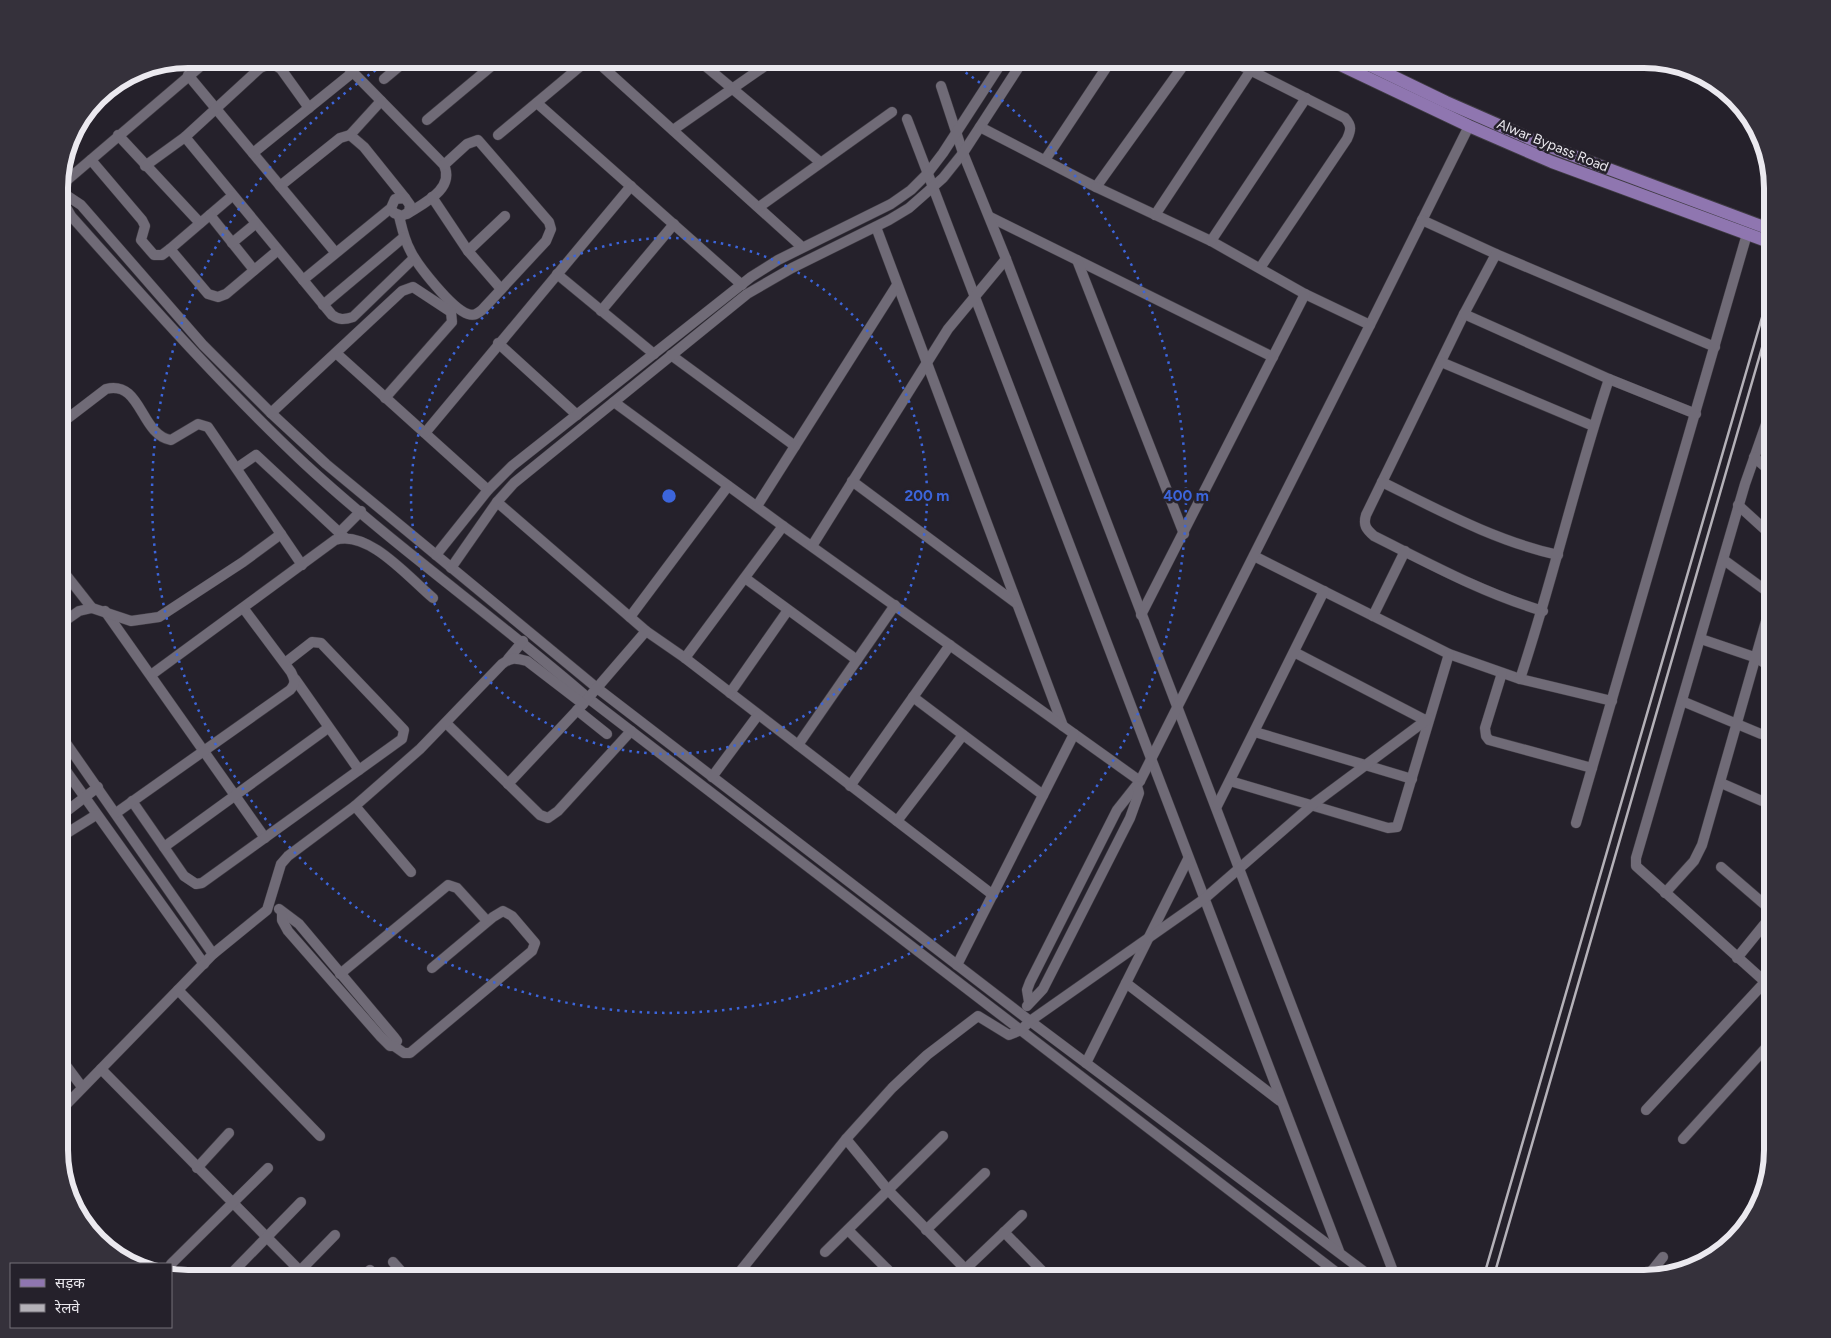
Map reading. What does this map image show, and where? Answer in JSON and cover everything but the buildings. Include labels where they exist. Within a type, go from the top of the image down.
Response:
[{"type":"main road","name":"Alwar Bypass Road","points":[[1347,68],[1469,126],[1552,162],[1764,240]]},
{"type":"main road","name":"Alwar Bypass Road","points":[[1377,68],[1542,144],[1764,227]]},
{"type":"street","points":[[68,181],[118,135],[197,68]]},
{"type":"street","points":[[145,166],[185,137],[260,68]]},
{"type":"street","points":[[279,68],[309,108]]},
{"type":"street","points":[[348,68],[444,165],[448,180],[432,197],[403,215],[394,213],[391,208]]},
{"type":"street","points":[[384,79],[397,68]]},
{"type":"street","points":[[426,120],[489,68]]},
{"type":"street","points":[[498,135],[578,68]]},
{"type":"street","points":[[604,68],[802,247]]},
{"type":"street","points":[[708,68],[820,162]]},
{"type":"street","points":[[673,130],[762,68]]},
{"type":"street","points":[[436,555],[488,490],[512,466],[742,285],[778,260],[891,204],[927,174],[998,68]]},
{"type":"street","points":[[1010,68],[1014,73]]},
{"type":"street","points":[[451,568],[496,502],[529,469],[747,294],[792,268],[876,227],[909,208],[933,188],[963,153],[1018,68]]},
{"type":"street","points":[[1045,160],[1106,68]]},
{"type":"street","points":[[1096,187],[1182,68]]},
{"type":"street","points":[[1247,68],[1345,118],[1350,124],[1351,130],[1260,268]]},
{"type":"street","points":[[1155,215],[1251,70]]},
{"type":"street","points":[[253,153],[352,73]]},
{"type":"street","points":[[188,75],[335,252]]},
{"type":"street","points":[[941,86],[963,153],[990,217],[1177,709],[1217,806],[1239,869],[1393,1270]]},
{"type":"street","points":[[1211,241],[1306,98]]},
{"type":"street","points":[[280,186],[340,138],[350,135],[380,102]]},
{"type":"street","points":[[537,102],[742,285]]},
{"type":"street","points":[[758,207],[892,112]]},
{"type":"street","points":[[907,120],[1339,1253]]},
{"type":"street","points":[[980,126],[1096,187],[1211,241],[1305,294],[1370,325]]},
{"type":"street","points":[[978,1016],[1009,1035],[1021,1030],[1026,1018],[1029,1002],[1027,990],[1030,982],[1117,810],[1139,784],[1469,126]]},
{"type":"street","points":[[118,135],[200,223]]},
{"type":"street","points":[[350,135],[364,147],[410,205],[403,215],[404,237],[414,258],[453,303],[469,314],[476,314],[482,310],[546,241],[551,229],[548,222],[478,140],[467,144],[444,165]]},
{"type":"street","points":[[185,137],[277,251],[323,305],[338,319],[345,320],[352,317],[414,258]]},
{"type":"street","points":[[91,160],[142,220],[145,226],[141,240],[154,255],[162,255],[170,249],[232,196]]},
{"type":"street","points":[[425,433],[498,343],[631,186]]},
{"type":"street","points":[[68,194],[81,205],[174,312],[271,414],[326,464],[451,568],[597,688],[712,777],[1026,1018],[1362,1270]]},
{"type":"street","points":[[432,197],[468,251],[501,290]]},
{"type":"street","points":[[302,280],[391,208],[395,199],[405,198]]},
{"type":"street","points":[[68,211],[227,387],[307,465],[361,511],[523,641],[583,704],[607,734]]},
{"type":"street","points":[[210,215],[254,270]]},
{"type":"street","points":[[468,251],[505,216]]},
{"type":"street","points":[[990,217],[1273,357]]},
{"type":"street","points":[[1422,220],[1496,254],[1715,347]]},
{"type":"street","points":[[232,243],[255,224]]},
{"type":"street","points":[[601,311],[674,224]]},
{"type":"street","points":[[876,227],[1063,726]]},
{"type":"street","points":[[1576,823],[1747,234]]},
{"type":"street","points":[[323,305],[404,237]]},
{"type":"street","points":[[170,249],[208,294],[218,297],[226,294],[277,251]]},
{"type":"street","points":[[1496,254],[1464,314],[1364,523],[1366,529],[1374,536],[1503,599],[1542,611]]},
{"type":"street","points":[[812,546],[948,329],[1006,260]]},
{"type":"street","points":[[1078,260],[1184,534]]},
{"type":"street","points":[[557,274],[654,354]]},
{"type":"street","points":[[757,506],[897,285]]},
{"type":"street","points":[[271,414],[407,288],[420,290],[451,312],[453,317],[448,326],[386,398]]},
{"type":"street","points":[[1142,615],[1305,294]]},
{"type":"street","points":[[1464,314],[1610,379],[1696,414]]},
{"type":"street","points":[[498,343],[577,415]]},
{"type":"street","points":[[336,353],[488,490]]},
{"type":"street","points":[[672,355],[795,446]]},
{"type":"street","points":[[1441,362],[1593,426]]},
{"type":"street","points":[[1520,679],[1542,611],[1593,426],[1610,379]]},
{"type":"street","points":[[68,418],[106,389],[114,387],[124,390],[133,397],[154,432],[161,438],[171,440],[198,424],[208,427],[302,565]]},
{"type":"street","points":[[614,402],[783,526],[1074,734],[1139,784]]},
{"type":"street","points":[[1764,431],[1738,505],[1724,560],[1636,858],[1636,866],[1640,872],[1764,981]]},
{"type":"street","points":[[237,468],[256,455],[342,535],[354,538],[373,547],[433,598]]},
{"type":"street","points":[[1754,457],[1764,465]]},
{"type":"street","points":[[852,481],[1017,603]]},
{"type":"street","points":[[1382,482],[1502,539],[1525,548],[1558,555]]},
{"type":"street","points":[[630,617],[728,486]]},
{"type":"street","points":[[496,502],[646,632],[685,658],[993,895]]},
{"type":"street","points":[[1738,505],[1764,529]]},
{"type":"street","points":[[150,675],[244,609],[342,535],[361,511]]},
{"type":"street","points":[[685,658],[783,526]]},
{"type":"street","points":[[68,619],[79,611],[92,608],[131,621],[159,617],[243,562],[281,534]]},
{"type":"street","points":[[1373,616],[1405,551]]},
{"type":"street","points":[[1254,556],[1449,654],[1520,679],[1612,701]]},
{"type":"street","points":[[1724,560],[1764,589]]},
{"type":"street","points":[[68,577],[92,608]]},
{"type":"street","points":[[744,578],[857,660]]},
{"type":"street","points":[[1217,806],[1324,591]]},
{"type":"street","points":[[798,745],[895,605]]},
{"type":"street","points":[[244,609],[285,663],[328,728],[359,770]]},
{"type":"street","points":[[730,693],[788,610]]},
{"type":"street","points":[[105,611],[265,838]]},
{"type":"street","points":[[1665,893],[1699,853],[1764,631]]},
{"type":"street","points":[[508,784],[583,704],[646,632]]},
{"type":"street","points":[[1701,639],[1757,658],[1764,663]]},
{"type":"street","points":[[68,1102],[213,954],[261,916],[272,901],[281,864],[288,856],[355,806],[420,749],[508,659],[523,641]]},
{"type":"street","points":[[132,801],[184,876],[196,884],[202,883],[402,740],[404,730],[321,644],[312,642],[285,663]]},
{"type":"street","points":[[850,786],[950,645]]},
{"type":"street","points":[[1294,652],[1427,719]]},
{"type":"street","points":[[1230,781],[1388,828],[1397,827],[1412,779],[1427,719],[1449,654]]},
{"type":"street","points":[[508,659],[517,658],[527,661],[583,704],[631,731],[1333,1270]]},
{"type":"street","points":[[1502,673],[1485,728],[1486,736],[1489,740],[1592,768]]},
{"type":"street","points":[[116,813],[290,690],[295,679]]},
{"type":"street","points":[[913,697],[1043,795]]},
{"type":"street","points":[[1682,701],[1764,734]]},
{"type":"street","points":[[712,777],[758,715]]},
{"type":"street","points":[[1026,1018],[1148,940],[1204,899],[1312,805],[1427,719]]},
{"type":"street","points":[[446,723],[540,815],[548,818],[554,816],[631,731]]},
{"type":"street","points":[[164,847],[328,728]]},
{"type":"street","points":[[1255,732],[1412,779]]},
{"type":"street","points":[[957,965],[1074,734]]},
{"type":"street","points":[[897,821],[963,735]]},
{"type":"street","points":[[68,745],[213,954]]},
{"type":"street","points":[[68,774],[204,964]]},
{"type":"street","points":[[1720,783],[1762,801]]},
{"type":"street","points":[[1029,1002],[1043,989],[1130,818],[1139,793],[1139,784]]},
{"type":"street","points":[[68,809],[98,786]]},
{"type":"street","points":[[355,806],[411,872]]},
{"type":"street","points":[[68,832],[96,815]]},
{"type":"street","points":[[1086,1063],[1188,858]]},
{"type":"street","points":[[1721,867],[1764,904]]},
{"type":"street","points":[[340,974],[448,885],[457,888],[487,922]]},
{"type":"street","points":[[272,901],[282,914],[299,924],[397,1041],[394,1046]]},
{"type":"street","points":[[282,914],[282,920],[288,931],[380,1036],[390,1046],[394,1046],[404,1053],[410,1052],[535,947],[533,939],[507,912],[499,912],[432,968]]},
{"type":"street","points":[[1736,958],[1764,925]]},
{"type":"street","points":[[1126,983],[1282,1102]]},
{"type":"street","points":[[178,990],[320,1136]]},
{"type":"street","points":[[1646,1110],[1764,990]]},
{"type":"street","points":[[741,1270],[846,1139],[909,1071],[978,1016],[987,1004]]},
{"type":"street","points":[[1683,1139],[1764,1050]]},
{"type":"street","points":[[68,1067],[82,1087]]},
{"type":"street","points":[[101,1069],[231,1203],[291,1270]]},
{"type":"street","points":[[197,1168],[229,1133]]},
{"type":"street","points":[[825,1252],[943,1136]]},
{"type":"street","points":[[846,1139],[888,1190],[965,1270],[1022,1215]]},
{"type":"street","points":[[172,1263],[268,1168]]},
{"type":"street","points":[[926,1230],[985,1173]]},
{"type":"street","points":[[235,1270],[301,1202]]},
{"type":"street","points":[[848,1230],[887,1269]]},
{"type":"street","points":[[1004,1232],[1041,1270]]},
{"type":"street","points":[[300,1270],[335,1235]]},
{"type":"street","points":[[1653,1269],[1663,1257]]},
{"type":"street","points":[[393,1262],[400,1270]]},
{"type":"railway","points":[[1486,1270],[1764,311]]},
{"type":"railway","points":[[1496,1270],[1764,341]]}]
